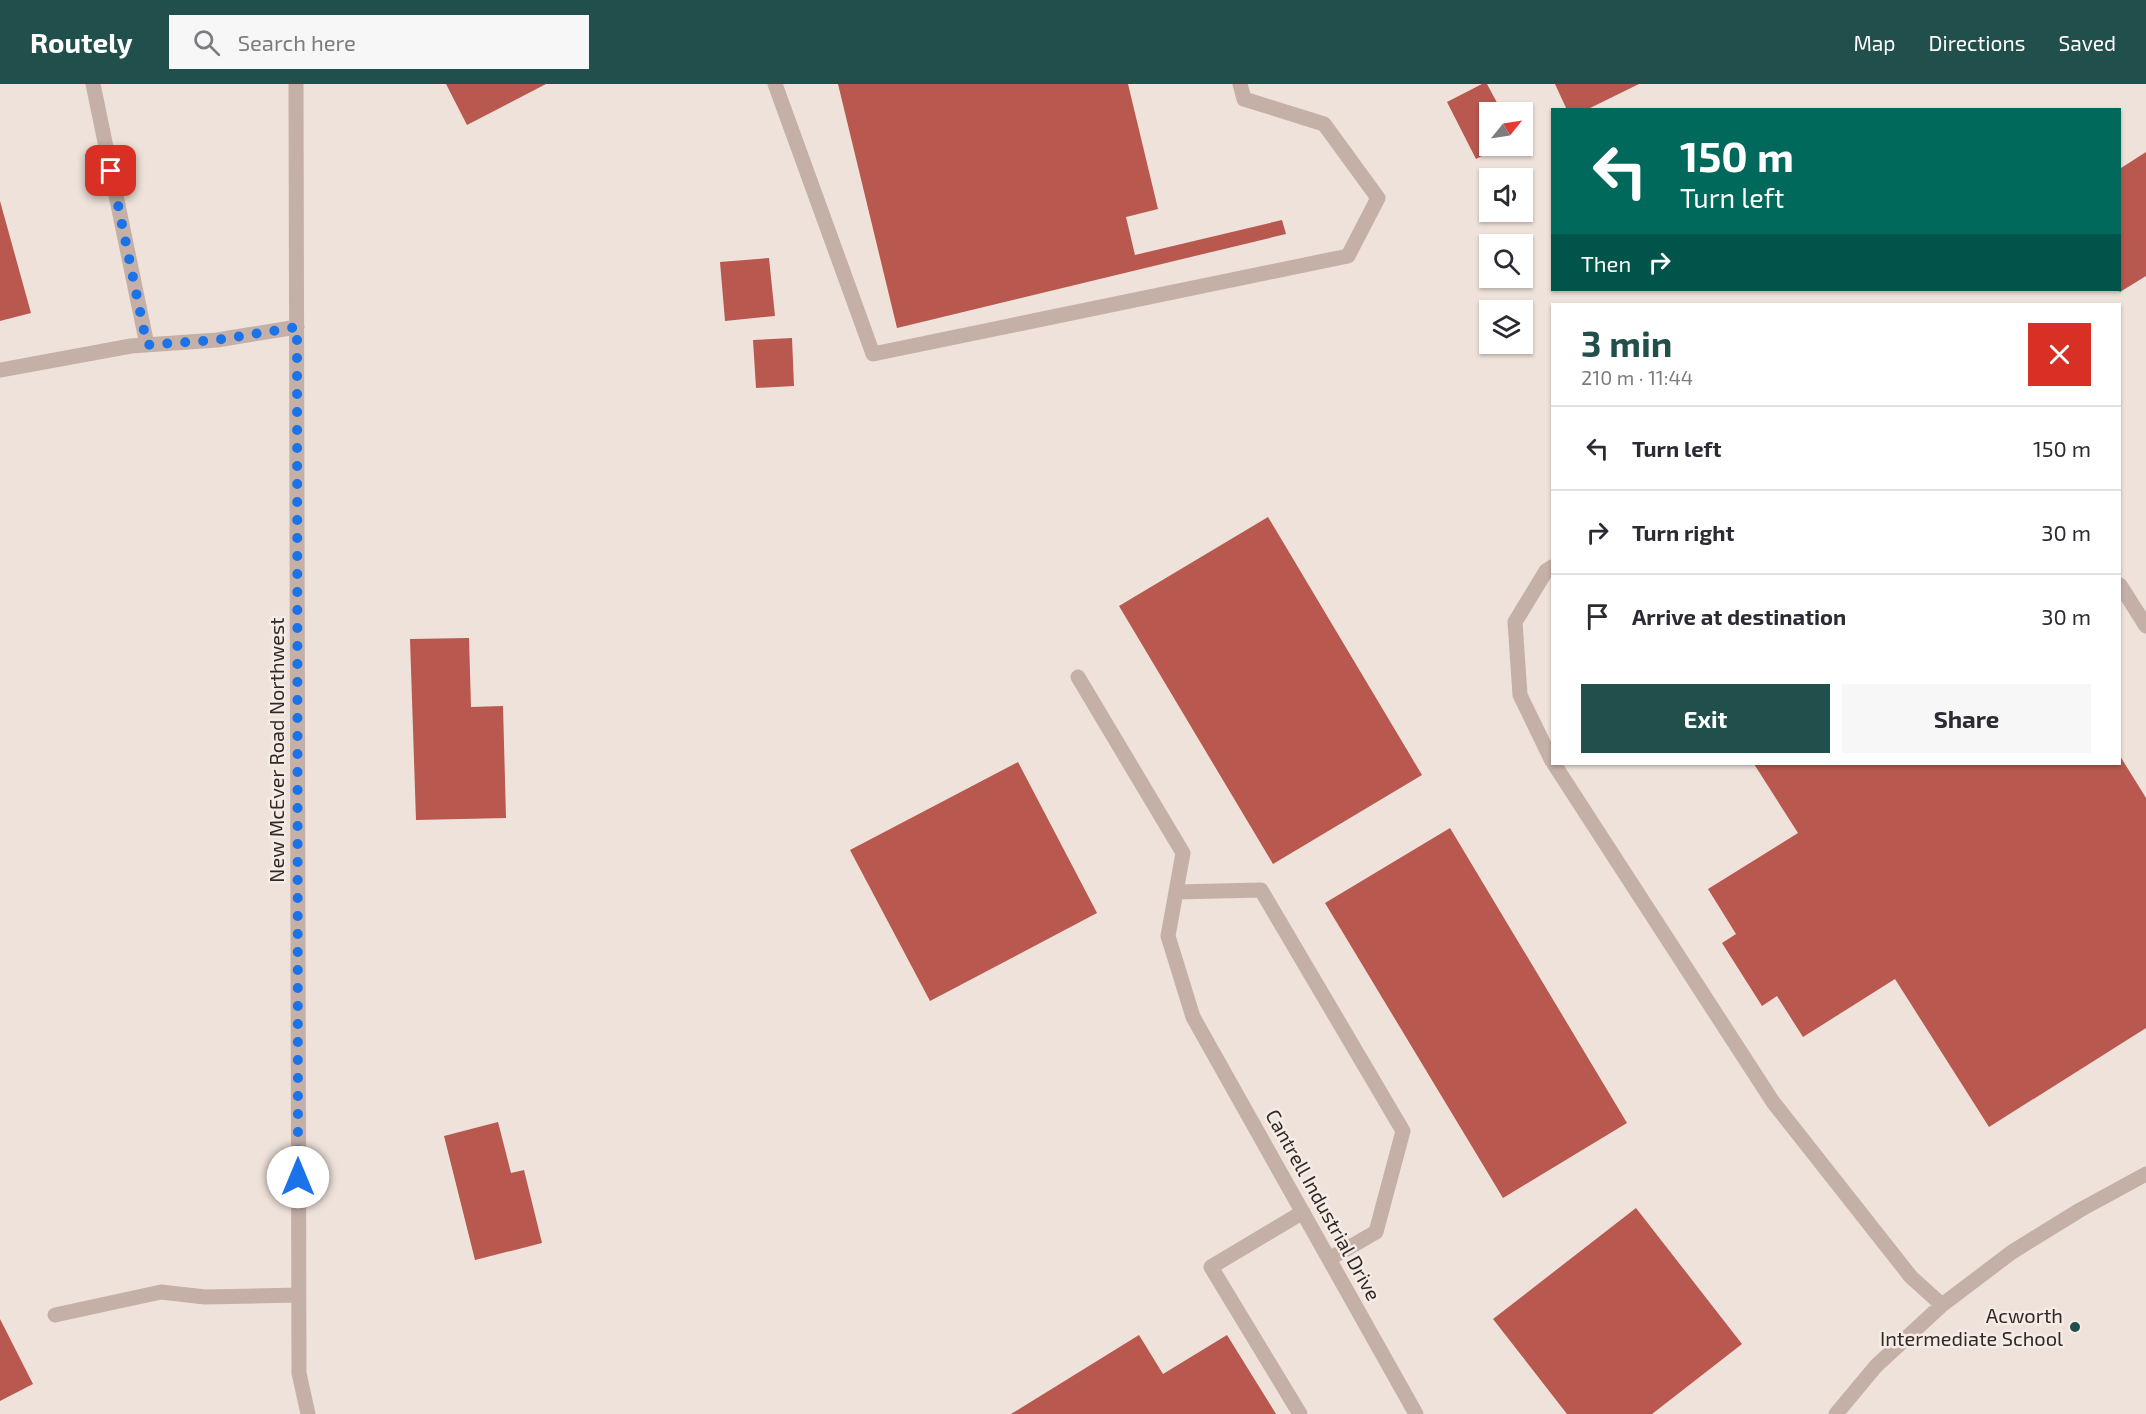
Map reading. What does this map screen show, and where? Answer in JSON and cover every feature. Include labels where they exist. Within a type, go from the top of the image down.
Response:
[{"type":"street","points":[[93,84],[147,345]]},
{"type":"street","name":"New McEver Road Northwest","points":[[296,84],[298,1295],[299,1373],[308,1414]]},
{"type":"street","points":[[775,84],[873,354],[1348,256],[1378,198],[1324,124],[1244,99],[1239,84]]},
{"type":"street","points":[[0,370],[131,346],[217,340],[297,327]]},
{"type":"street","points":[[1551,568],[1546,571],[1515,622],[1520,695],[1551,758]]},
{"type":"street","points":[[2121,587],[2146,626]]},
{"type":"street","name":"Cantrell Industrial Drive","points":[[1078,677],[1183,853],[1168,936],[1193,1017],[1416,1414]]},
{"type":"street","points":[[1555,765],[1773,1102],[1911,1277],[1942,1305]]},
{"type":"street","points":[[1176,891],[1261,890],[1403,1131],[1376,1232],[1329,1259]]},
{"type":"street","points":[[1836,1414],[1876,1366],[1942,1305],[2012,1252],[2080,1210],[2146,1174]]},
{"type":"street","points":[[1300,1414],[1211,1266],[1303,1212]]},
{"type":"street","points":[[55,1315],[161,1292],[205,1297],[298,1295]]},
{"type":"building","points":[[446,84],[546,84],[467,125]]},
{"type":"building","points":[[838,84],[1128,84],[1158,209],[1126,217],[1135,255],[1282,220],[1286,234],[897,328]]},
{"type":"building","points":[[1482,84],[1487,84],[1497,102],[1479,102],[1479,156],[1482,156],[1476,159],[1447,102]]},
{"type":"building","points":[[1555,84],[1639,84],[1590,108],[1566,108]]},
{"type":"building","points":[[2146,152],[2146,276],[2120,292],[2119,291],[2121,291],[2121,168]]},
{"type":"building","points":[[0,201],[31,313],[0,321]]},
{"type":"building","points":[[769,258],[775,316],[725,321],[720,262]]},
{"type":"building","points":[[792,338],[794,386],[756,388],[753,340]]},
{"type":"building","points":[[1268,517],[1422,775],[1273,864],[1119,606]]},
{"type":"building","points":[[469,638],[471,707],[503,706],[506,818],[416,820],[410,639]]},
{"type":"building","points":[[2121,758],[2146,798],[2146,1028],[1989,1127],[1895,979],[1803,1037],[1777,996],[1762,1006],[1722,943],[1736,934],[1708,889],[1798,833],[1755,765],[2121,765]]},
{"type":"building","points":[[1018,762],[1097,913],[930,1001],[850,850]]},
{"type":"building","points":[[1450,828],[1627,1123],[1503,1198],[1325,903]]},
{"type":"building","points":[[498,1122],[511,1173],[524,1170],[542,1243],[475,1260],[444,1136]]},
{"type":"building","points":[[1636,1208],[1742,1344],[1652,1414],[1567,1414],[1493,1319]]},
{"type":"building","points":[[0,1319],[33,1384],[0,1401]]},
{"type":"building","points":[[1139,1335],[1163,1374],[1227,1335],[1276,1414],[1011,1414]]},
{"type":"place","name":"Acworth Intermediate School","points":[[2075,1327]]},
{"type":"route","points":[[111,171],[147,345],[217,340],[297,327],[298,1177]]}]
